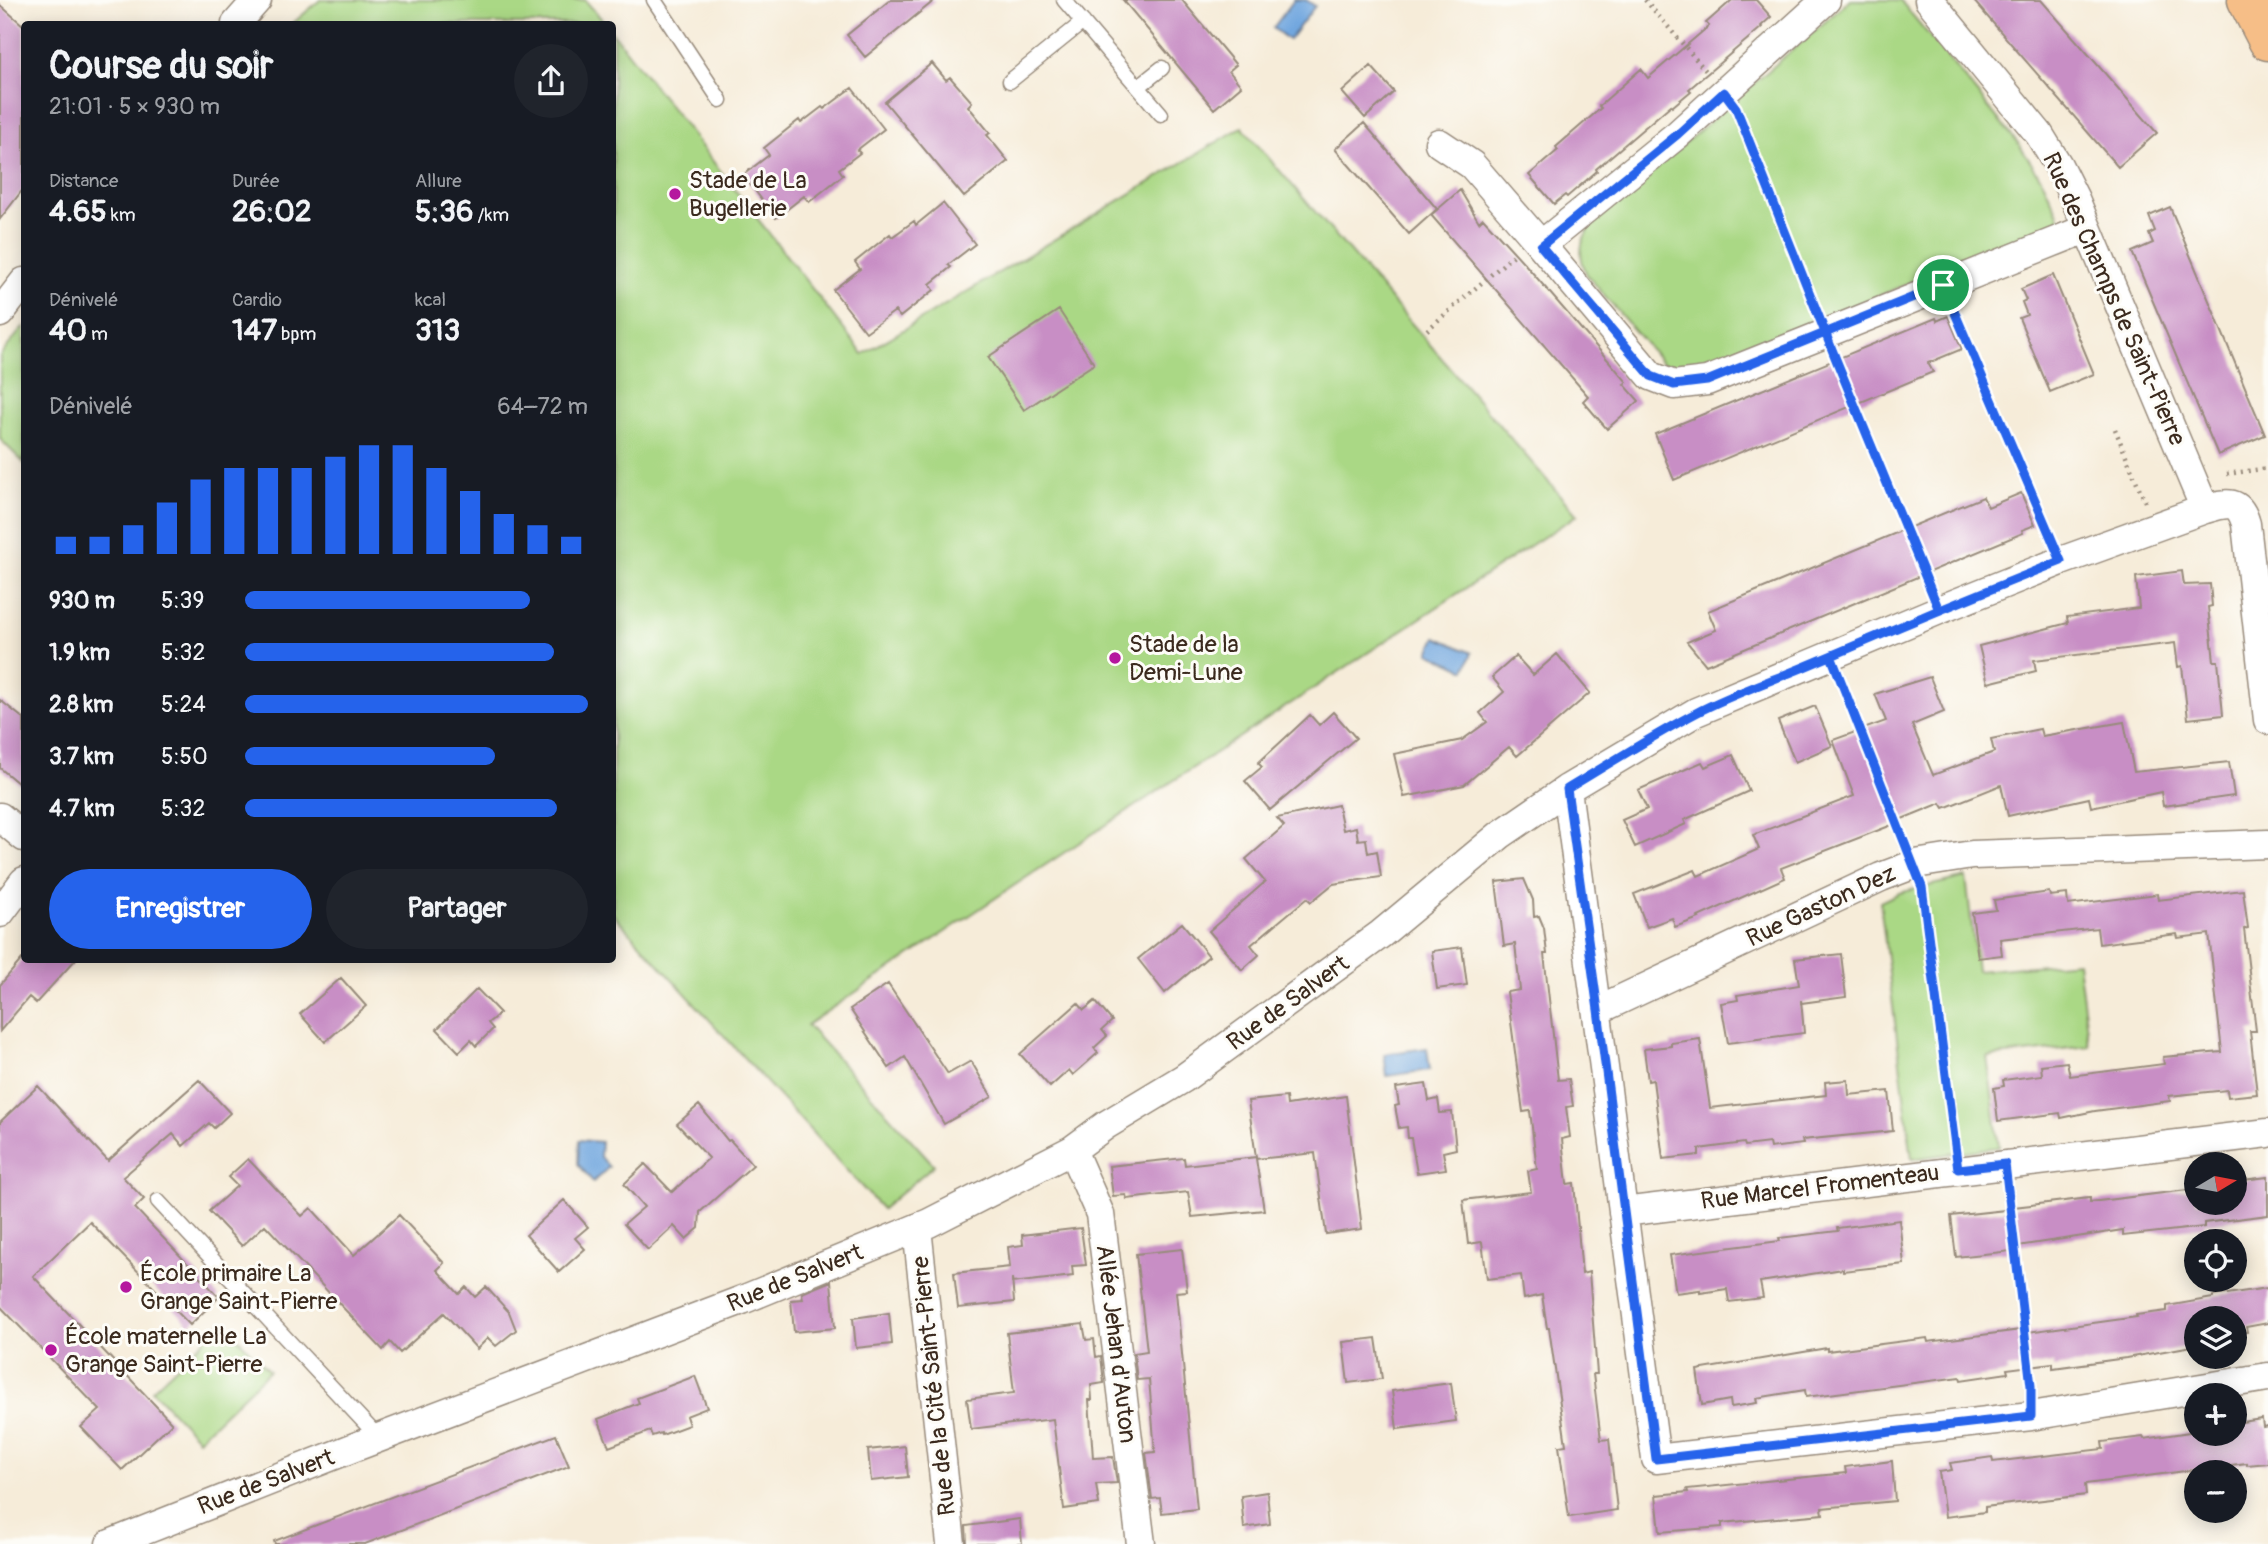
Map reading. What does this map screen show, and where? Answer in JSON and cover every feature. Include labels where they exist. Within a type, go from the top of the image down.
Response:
[{"type":"main road","points":[[2247,0],[2268,41]]},
{"type":"street","points":[[239,21],[257,0]]},
{"type":"street","points":[[1537,241],[1678,134],[1826,0]]},
{"type":"street","name":"Rue des Champs de Saint-Pierre","points":[[1929,0],[2039,134],[2059,165],[2205,509]]},
{"type":"street","points":[[1439,144],[1472,165],[1651,376],[1674,385],[1707,381],[2086,229]]},
{"type":"street","points":[[0,313],[21,286]]},
{"type":"street","name":"Rue de Salvert","points":[[110,1544],[742,1300],[917,1228],[1072,1150],[1106,1125],[1184,1078],[1381,934],[1500,835],[1567,789],[1696,712],[2061,561],[2205,509],[2231,504],[2238,507],[2244,513],[2268,720]]},
{"type":"street","points":[[1567,789],[1656,1459],[2031,1416],[2268,1377]]},
{"type":"street","points":[[0,817],[21,834]]},
{"type":"street","name":"Rue Gaston Dez","points":[[1598,1010],[1881,877],[1915,864],[1972,855],[2268,844]]},
{"type":"street","points":[[0,913],[21,885]]},
{"type":"street","name":"Rue Marcel Fromenteau","points":[[1623,1212],[2268,1133]]},
{"type":"street","name":"Allée Jehan d'Auton","points":[[1072,1150],[1100,1214],[1141,1544]]},
{"type":"street","name":"Rue de la Cité Saint-Pierre","points":[[917,1228],[951,1544]]},
{"type":"lane","points":[[654,0],[720,100]]},
{"type":"lane","points":[[1064,0],[1161,114]]},
{"type":"lane","points":[[1010,81],[1083,22]]},
{"type":"lane","points":[[1138,87],[1161,68]]},
{"type":"lane","points":[[158,1201],[379,1438]]},
{"type":"path","points":[[1645,0],[1736,108],[1939,610]]},
{"type":"path","points":[[1427,330],[1537,241]]},
{"type":"path","points":[[1943,285],[2061,561]]},
{"type":"path","points":[[2115,429],[2155,527]]},
{"type":"path","points":[[2254,469],[2268,468]]},
{"type":"path","points":[[1831,656],[1922,887],[1958,1169]]},
{"type":"path","points":[[2005,1164],[2031,1386],[2031,1416]]},
{"type":"green space","points":[[320,0],[585,0],[603,21],[296,21]]},
{"type":"green space","points":[[1850,0],[1900,0],[2018,143],[2044,183],[2061,221],[1703,368],[1681,369],[1662,363],[1587,275],[1581,249],[1588,231],[1592,224]]},
{"type":"green space","name":"Stade de la Demi-Lune","points":[[616,37],[863,354],[1242,127],[1577,515],[807,1025],[934,1165],[882,1209],[616,917]]},
{"type":"green space","points":[[21,330],[21,460],[0,439],[0,356]]},
{"type":"green space","points":[[1966,877],[1977,971],[2078,962],[2089,1046],[1987,1057],[1999,1147],[1912,1159],[1880,902],[1899,893]]},
{"type":"green space","points":[[223,1322],[269,1371],[198,1439],[152,1390]]},
{"type":"water","points":[[1294,0],[1306,0],[1315,6],[1289,40],[1273,28]]},
{"type":"water","points":[[1436,637],[1472,653],[1465,670],[1429,653]]},
{"type":"water","points":[[1427,1048],[1430,1070],[1387,1076],[1384,1054]]},
{"type":"water","points":[[579,1140],[601,1142],[600,1157],[609,1167],[593,1182],[578,1164]]},
{"type":"building","points":[[890,0],[935,0],[865,57],[847,35]]},
{"type":"building","points":[[1123,0],[1182,0],[1236,65],[1229,71],[1241,86],[1214,109]]},
{"type":"building","points":[[1732,0],[1756,0],[1771,17],[1689,89],[1691,91],[1596,169],[1597,171],[1567,197],[1565,195],[1554,204],[1529,175],[1641,69],[1648,78],[1709,26],[1706,23]]},
{"type":"building","points":[[1973,0],[2041,0],[2157,133],[2118,167]]},
{"type":"building","points":[[0,5],[21,23],[21,192],[0,219]]},
{"type":"building","points":[[932,63],[946,80],[950,77],[972,102],[968,106],[1008,161],[964,197],[885,102]]},
{"type":"building","points":[[1371,66],[1394,92],[1365,118],[1342,92]]},
{"type":"building","points":[[852,88],[884,129],[857,150],[860,153],[839,169],[843,175],[809,202],[804,196],[776,218],[743,175],[769,155],[764,148],[799,120],[801,123]]},
{"type":"building","points":[[1364,123],[1437,209],[1409,234],[1335,149]]},
{"type":"building","points":[[1460,190],[1479,222],[1483,218],[1524,263],[1627,382],[1624,384],[1639,401],[1607,429],[1583,401],[1588,396],[1431,215]]},
{"type":"building","points":[[943,203],[975,244],[948,265],[951,267],[930,284],[934,290],[900,317],[895,311],[866,332],[833,290],[860,269],[855,262],[890,234],[892,237],[914,221],[916,225]]},
{"type":"building","points":[[2170,207],[2265,435],[2218,455],[2132,252],[2153,243],[2149,234],[2155,231],[2149,216]]},
{"type":"building","points":[[2053,275],[2094,374],[2050,392],[2019,318],[2027,315],[2022,302],[2026,300],[2021,289]]},
{"type":"building","points":[[1059,310],[1094,364],[1024,410],[988,357]]},
{"type":"building","points":[[1948,316],[1962,349],[1928,363],[1933,372],[1674,480],[1655,434],[1936,318],[1937,321]]},
{"type":"building","points":[[2021,493],[2035,525],[2022,530],[2023,533],[1706,665],[1687,642],[1716,630],[1708,611],[1983,497],[1988,507]]},
{"type":"building","points":[[2182,571],[2184,585],[2210,584],[2212,606],[2208,607],[2214,661],[2218,661],[2223,715],[2188,719],[2182,666],[2178,667],[2175,643],[2034,660],[2036,671],[1988,683],[1979,646],[2068,623],[2067,617],[2139,608],[2136,577]]},
{"type":"building","points":[[1557,654],[1590,693],[1517,756],[1509,747],[1464,785],[1404,797],[1394,754],[1462,740],[1487,722],[1480,713],[1504,692],[1492,677],[1516,656],[1533,675]]},
{"type":"building","points":[[1930,677],[1944,712],[1912,725],[1933,775],[1994,752],[1991,739],[2040,729],[2042,736],[2124,722],[2134,772],[2229,762],[2234,796],[2163,806],[2161,792],[2091,807],[2089,798],[2008,816],[2001,785],[1944,808],[1941,803],[1781,868],[1785,878],[1699,918],[1675,927],[1672,918],[1647,927],[1634,894],[1695,870],[1698,876],[1759,849],[1753,835],[1854,796],[1833,740],[1886,721],[1875,694]]},
{"type":"building","points":[[0,700],[21,717],[21,786],[0,768]]},
{"type":"building","points":[[1815,706],[1832,746],[1795,762],[1778,721]]},
{"type":"building","points":[[1333,712],[1356,738],[1270,810],[1245,781],[1262,767],[1258,763],[1310,715],[1319,725]]},
{"type":"building","points":[[1733,755],[1749,791],[1684,820],[1686,824],[1635,847],[1622,820],[1647,809],[1638,790],[1702,762],[1705,767]]},
{"type":"building","points":[[1338,805],[1343,830],[1356,827],[1358,840],[1366,839],[1368,853],[1377,851],[1381,877],[1333,884],[1311,902],[1307,898],[1251,945],[1259,955],[1242,970],[1209,931],[1265,882],[1246,859],[1284,826],[1277,818]]},
{"type":"building","points":[[1524,879],[1533,900],[1534,917],[1539,916],[1544,928],[1547,954],[1544,954],[1558,1080],[1569,1079],[1573,1106],[1566,1107],[1570,1137],[1562,1139],[1567,1184],[1574,1183],[1582,1274],[1589,1272],[1597,1374],[1593,1374],[1601,1440],[1609,1439],[1617,1510],[1569,1517],[1559,1446],[1566,1445],[1542,1295],[1524,1299],[1521,1275],[1487,1279],[1482,1242],[1468,1244],[1463,1200],[1531,1192],[1528,1171],[1537,1169],[1530,1111],[1523,1112],[1507,992],[1520,990],[1515,944],[1504,946],[1496,882]]},
{"type":"building","points":[[2243,890],[2248,928],[2244,929],[2256,1031],[2250,1031],[2257,1094],[2228,1097],[2227,1090],[2169,1096],[2170,1101],[2061,1118],[2060,1113],[1998,1121],[1994,1088],[2004,1086],[2003,1080],[2042,1075],[2041,1065],[2067,1062],[2070,1076],[2164,1064],[2163,1057],[2222,1052],[2209,934],[2178,938],[2177,934],[2099,944],[2097,928],[2000,939],[2002,955],[1978,958],[1972,913],[1996,910],[1994,900],[2049,892],[2050,896],[2067,894],[2068,905],[2157,894],[2158,900]]},
{"type":"building","points":[[1182,923],[1209,956],[1165,993],[1138,959]]},
{"type":"building","points":[[1462,947],[1467,985],[1437,989],[1432,951]]},
{"type":"building","points":[[1841,954],[1846,997],[1801,1003],[1804,1033],[1728,1043],[1721,1003],[1738,1000],[1737,995],[1799,985],[1795,959]]},
{"type":"building","points":[[21,960],[21,963],[72,963],[36,1003],[29,997],[0,1031],[0,985]]},
{"type":"building","points":[[341,978],[366,1006],[325,1042],[300,1014]]},
{"type":"building","points":[[888,984],[948,1074],[971,1061],[992,1097],[944,1124],[905,1057],[889,1068],[850,1009]]},
{"type":"building","points":[[477,989],[500,1013],[488,1023],[493,1029],[476,1046],[471,1040],[459,1052],[437,1029]]},
{"type":"building","points":[[1095,1001],[1112,1021],[1102,1030],[1107,1036],[1094,1048],[1098,1053],[1073,1075],[1069,1070],[1050,1087],[1020,1054],[1078,1003],[1084,1010]]},
{"type":"building","points":[[1700,1039],[1710,1108],[1826,1095],[1825,1082],[1848,1080],[1849,1095],[1889,1091],[1893,1131],[1802,1140],[1803,1144],[1770,1148],[1769,1143],[1745,1146],[1744,1143],[1699,1149],[1699,1155],[1663,1159],[1653,1080],[1648,1081],[1644,1049]]},
{"type":"building","points":[[199,1080],[230,1113],[214,1128],[209,1123],[183,1146],[173,1134],[123,1177],[144,1199],[135,1208],[219,1297],[190,1325],[90,1222],[33,1276],[172,1423],[122,1470],[81,1427],[100,1410],[0,1306],[0,1122],[38,1086],[108,1161]]},
{"type":"building","points":[[1426,1084],[1429,1101],[1438,1099],[1440,1113],[1452,1112],[1456,1149],[1443,1152],[1446,1169],[1417,1173],[1407,1127],[1399,1128],[1395,1106],[1399,1105],[1396,1088]]},
{"type":"building","points":[[1346,1096],[1362,1229],[1326,1234],[1315,1153],[1256,1159],[1264,1210],[1192,1217],[1188,1192],[1127,1199],[1126,1195],[1113,1196],[1109,1166],[1184,1158],[1185,1165],[1256,1157],[1248,1101],[1286,1097],[1287,1105]]},
{"type":"building","points":[[699,1105],[728,1141],[730,1140],[753,1165],[700,1212],[699,1228],[686,1239],[674,1226],[648,1250],[624,1224],[644,1207],[624,1184],[645,1164],[672,1192],[709,1158],[677,1124]]},
{"type":"building","points":[[248,1159],[302,1216],[311,1208],[354,1255],[399,1215],[444,1263],[437,1270],[459,1294],[466,1287],[475,1297],[486,1287],[509,1312],[516,1330],[496,1346],[488,1338],[477,1349],[444,1313],[400,1353],[390,1342],[383,1350],[265,1225],[242,1246],[209,1211],[237,1186],[228,1177]]},
{"type":"building","points":[[2268,1177],[2268,1215],[2204,1223],[2204,1227],[2123,1236],[2123,1230],[2011,1247],[2012,1251],[1956,1257],[1951,1216],[2090,1198],[2090,1202],[2184,1190],[2184,1215],[2247,1215],[2247,1180]]},
{"type":"building","points":[[564,1200],[588,1227],[575,1238],[585,1249],[559,1272],[526,1235]]},
{"type":"building","points":[[1899,1220],[1904,1264],[1843,1269],[1760,1282],[1763,1298],[1729,1302],[1727,1289],[1676,1293],[1670,1255],[1780,1241],[1779,1238]]},
{"type":"building","points":[[1081,1228],[1086,1265],[1072,1266],[1073,1276],[1012,1283],[1014,1302],[958,1308],[954,1273],[1010,1267],[1008,1247],[1023,1245],[1022,1235]]},
{"type":"building","points":[[1182,1249],[1187,1291],[1176,1292],[1197,1509],[1162,1513],[1160,1498],[1152,1499],[1146,1453],[1155,1452],[1149,1379],[1137,1380],[1134,1353],[1147,1351],[1136,1254]]},
{"type":"building","points":[[831,1281],[835,1328],[794,1332],[791,1300],[803,1299],[802,1293]]},
{"type":"building","points":[[2268,1288],[2268,1323],[2247,1327],[2247,1306],[2184,1306],[2184,1347],[2053,1368],[2053,1363],[2007,1369],[2008,1373],[1961,1380],[1960,1377],[1806,1397],[1805,1390],[1756,1398],[1757,1403],[1731,1407],[1730,1400],[1702,1405],[1697,1370],[1827,1348],[1827,1351],[1927,1338],[1928,1342],[2021,1330],[2021,1333],[2137,1317],[2136,1315],[2167,1311],[2167,1306]]},
{"type":"building","points":[[889,1313],[892,1344],[856,1348],[853,1318]]},
{"type":"building","points":[[1083,1324],[1086,1340],[1094,1339],[1096,1357],[1101,1356],[1104,1383],[1091,1385],[1092,1400],[1089,1400],[1093,1458],[1113,1457],[1117,1483],[1096,1484],[1099,1504],[1064,1509],[1053,1419],[971,1429],[967,1399],[1014,1393],[1007,1333]]},
{"type":"building","points":[[1376,1338],[1382,1379],[1348,1383],[1343,1342]]},
{"type":"building","points":[[695,1376],[707,1408],[686,1416],[689,1425],[662,1435],[652,1436],[650,1431],[609,1447],[598,1419],[639,1403],[637,1398]]},
{"type":"building","points":[[1451,1383],[1456,1421],[1397,1429],[1392,1391]]},
{"type":"building","points":[[2262,1419],[2263,1427],[2268,1426],[2268,1463],[2247,1465],[2247,1460],[2184,1460],[2184,1471],[2085,1484],[2086,1495],[1985,1507],[1985,1512],[1945,1517],[1939,1472],[1952,1470],[1950,1463],[1992,1457],[1993,1462],[2103,1449],[2102,1442],[2184,1433],[2184,1446],[2247,1446],[2247,1421]]},
{"type":"building","points":[[556,1435],[569,1466],[365,1544],[275,1544],[274,1541]]},
{"type":"building","points":[[905,1446],[908,1477],[871,1481],[868,1450]]},
{"type":"building","points":[[1892,1461],[1895,1501],[1822,1508],[1823,1514],[1722,1523],[1722,1527],[1660,1532],[1656,1495],[1688,1492],[1687,1489],[1846,1473],[1845,1467]]},
{"type":"building","points":[[1267,1492],[1270,1524],[1244,1528],[1241,1496]]},
{"type":"building","points":[[1020,1519],[1022,1544],[967,1544],[966,1526]]},
{"type":"place","name":"Stade de La Bugellerie","points":[[675,194]]},
{"type":"place","name":"Stade de la Demi-Lune","points":[[1115,658]]},
{"type":"place","name":"École primaire La Grange Saint-Pierre","points":[[126,1287]]},
{"type":"place","name":"École maternelle La Grange Saint-Pierre","points":[[51,1350]]},
{"type":"route","points":[[1943,285],[1825,332],[1707,381],[1674,385],[1651,376],[1541,246],[1678,134],[1724,92],[1736,108],[1825,332],[1837,362],[1925,571],[1939,610],[1885,633],[1831,656],[1922,887],[1958,1169],[2005,1164],[2031,1386],[2031,1416],[1656,1459],[1567,789],[1696,712],[1939,610],[2061,561],[1943,285]]}]
